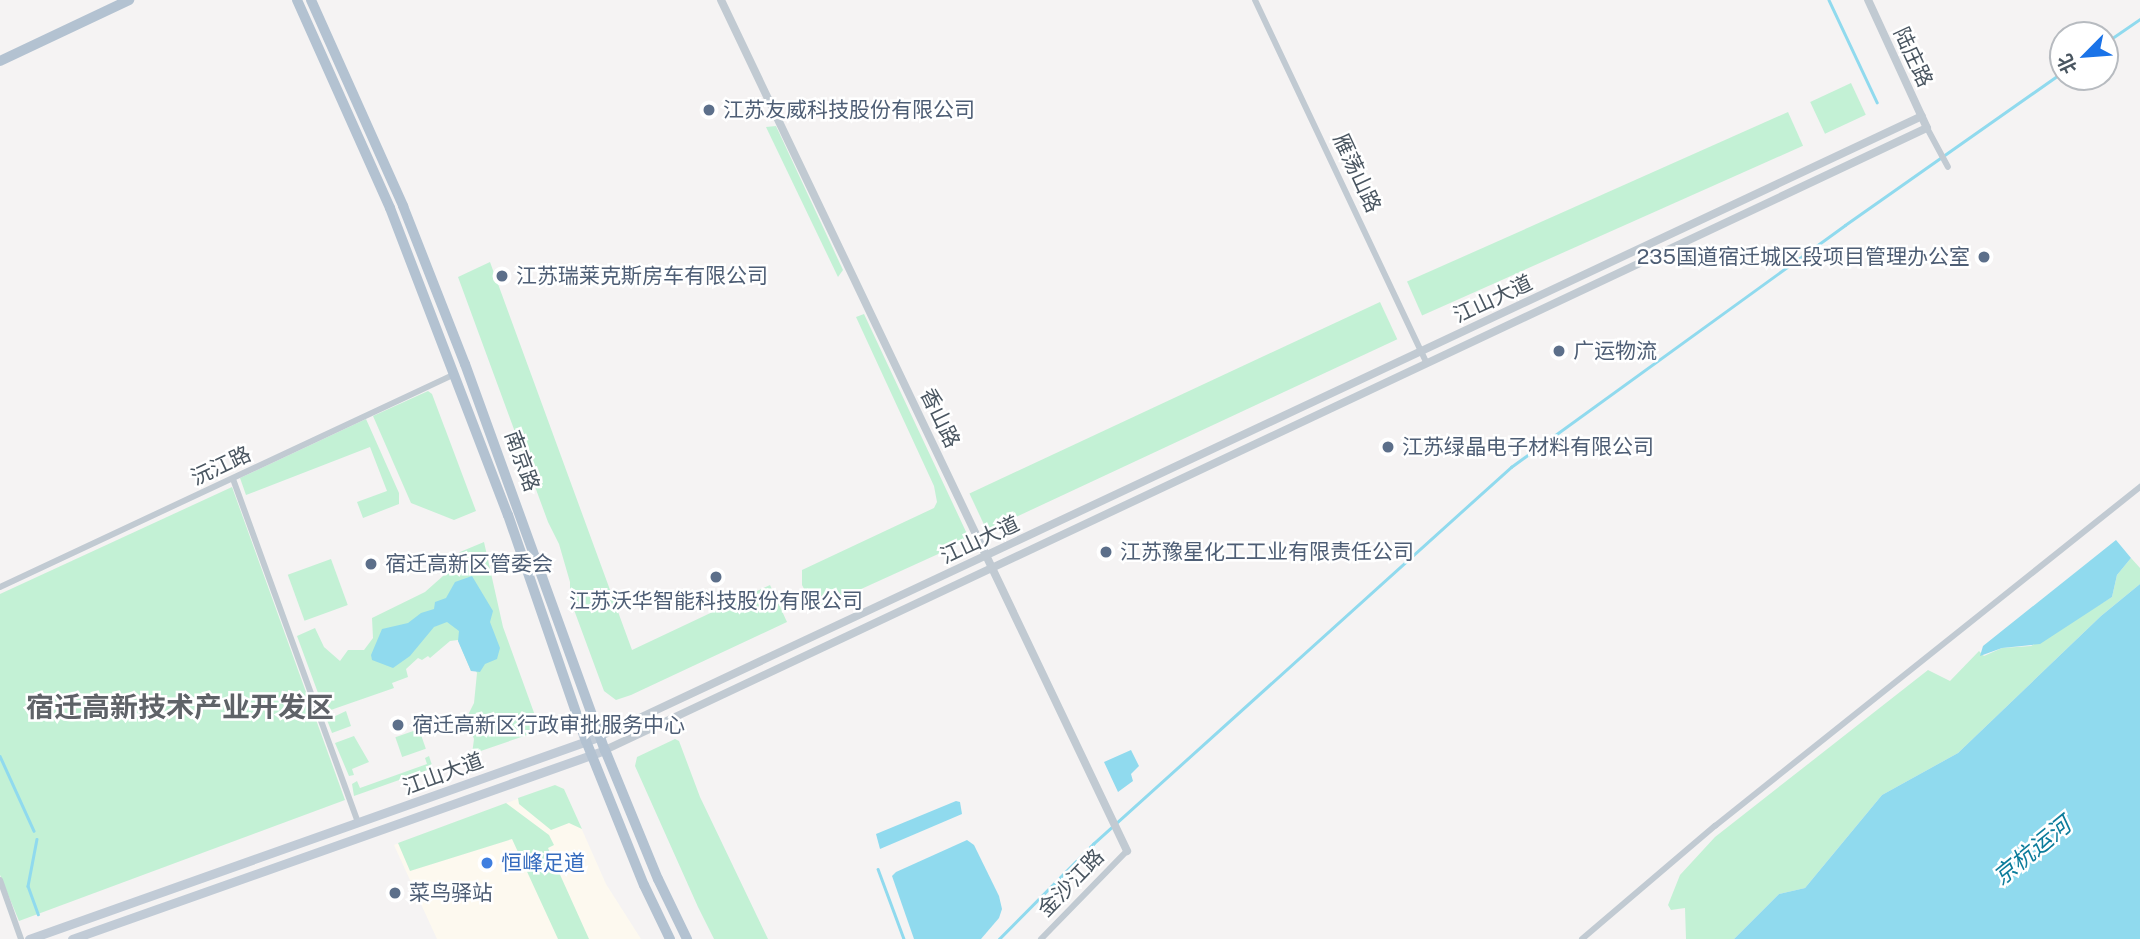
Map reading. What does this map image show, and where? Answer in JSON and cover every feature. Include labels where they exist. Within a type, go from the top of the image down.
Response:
[{"type":"main road","points":[[0,61],[129,0]]},
{"type":"main road","name":"南京路","points":[[297,0],[390,208],[456,374],[591,755],[644,885],[670,939]]},
{"type":"main road","name":"南京路","points":[[311,0],[367,121],[456,340],[605,750],[658,879],[687,939]]},
{"type":"main road","name":"江山大道","points":[[29,939],[601,736]]},
{"type":"main road","name":"江山大道","points":[[72,939],[605,750]]},
{"type":"street","name":"香山路","points":[[721,0],[1127,851]]},
{"type":"street","name":"雁荡山路","points":[[1255,0],[1426,362]]},
{"type":"street","name":"陆庄路","points":[[1868,0],[1927,128]]},
{"type":"street","name":"江山大道","points":[[601,736],[1922,116]]},
{"type":"street","name":"江山大道","points":[[605,750],[1927,128]]},
{"type":"street","points":[[1927,128],[1948,167]]},
{"type":"street","name":"沅江路","points":[[0,587],[456,374]]},
{"type":"street","points":[[233,479],[358,822]]},
{"type":"street","points":[[1582,939],[1715,826],[2140,487]]},
{"type":"street","name":"金沙江路","points":[[1041,939],[1127,851]]},
{"type":"street","points":[[0,880],[21,939]]},
{"type":"shaded area","points":[[555,785],[564,789],[606,884],[641,939],[437,939],[394,845]]},
{"type":"green space","points":[[1851,83],[1866,115],[1825,134],[1810,102]]},
{"type":"green space","points":[[1788,112],[1803,146],[1422,315],[1407,282]]},
{"type":"green space","points":[[776,126],[843,270],[838,277],[766,127]]},
{"type":"green space","points":[[490,262],[632,650],[770,585],[787,622],[631,695],[616,700],[604,691],[570,599],[570,582],[559,544],[548,522],[458,277]]},
{"type":"green space","points":[[1380,302],[1397,339],[987,531],[969,493]]},
{"type":"green space","points":[[864,314],[968,536],[958,545],[815,610],[802,585],[802,570],[934,508],[937,502],[934,486],[856,317]]},
{"type":"green space","points":[[428,391],[432,394],[476,511],[454,520],[411,503],[373,416]]},
{"type":"green space","points":[[366,419],[399,493],[399,504],[363,518],[357,502],[387,491],[370,447],[246,495],[240,478]]},
{"type":"green space","points":[[232,487],[345,800],[19,921],[0,875],[0,594]]},
{"type":"green space","points":[[484,542],[503,627],[537,721],[533,733],[472,754],[474,739],[466,719],[474,703],[477,673],[475,669],[471,671],[458,640],[450,641],[430,658],[418,658],[406,669],[408,677],[392,683],[394,688],[325,712],[297,636],[315,628],[324,647],[340,661],[348,650],[364,650],[373,638],[372,618],[425,592],[443,576],[460,552]]},
{"type":"green space","points":[[2131,558],[2140,568],[2140,584],[2101,616],[1958,753],[1882,795],[1805,888],[1779,894],[1734,939],[1686,939],[1685,908],[1671,910],[1668,905],[1680,875],[1715,837],[1928,670],[1950,681],[1979,651],[1984,656],[2002,648],[2031,646],[2112,597],[2117,575]]},
{"type":"green space","points":[[331,559],[348,605],[305,621],[288,575]]},
{"type":"green space","points":[[346,711],[351,726],[332,733],[327,720]]},
{"type":"green space","points":[[419,729],[426,749],[402,757],[395,737]]},
{"type":"green space","points":[[354,736],[369,762],[352,769],[354,775],[349,776],[335,743]]},
{"type":"green space","points":[[675,739],[679,741],[700,797],[768,939],[714,939],[698,907],[635,766],[637,757]]},
{"type":"green space","points":[[429,756],[433,768],[354,796],[352,784],[357,781],[360,788],[427,764],[425,758]]},
{"type":"green space","points":[[555,785],[564,789],[582,829],[569,823],[551,830],[519,804],[518,798]]},
{"type":"green space","points":[[506,803],[549,835],[554,845],[548,848],[589,939],[558,939],[512,839],[410,871],[398,843]]},
{"type":"water","points":[[2116,540],[2131,558],[2117,575],[2112,597],[2040,644],[2002,648],[1980,656],[1983,646]]},
{"type":"water","points":[[472,576],[493,611],[490,622],[500,648],[497,659],[485,664],[480,672],[471,671],[458,641],[459,631],[447,622],[434,627],[410,656],[393,668],[372,660],[371,655],[382,629],[408,623],[421,613],[434,609],[435,602],[446,598],[455,582]]},
{"type":"water","name":"京杭运河","points":[[2140,584],[2140,939],[1734,939],[1779,894],[1805,888],[1882,795],[1958,753],[2101,616]]},
{"type":"water","points":[[1131,750],[1139,766],[1131,774],[1133,781],[1118,792],[1104,762]]},
{"type":"water","points":[[956,801],[960,802],[962,814],[880,849],[876,834]]},
{"type":"water","points":[[967,840],[974,845],[999,896],[1002,909],[999,918],[981,939],[914,939],[892,876]]},
{"type":"waterway","points":[[1829,0],[1877,102]]},
{"type":"waterway","points":[[2119,33],[2140,19]]},
{"type":"waterway","points":[[999,939],[1093,844],[1511,467],[1845,225],[2049,82]]},
{"type":"waterway","points":[[0,756],[34,831]]},
{"type":"waterway","points":[[37,839],[28,886],[38,914]]},
{"type":"waterway","points":[[878,869],[904,939]]},
{"type":"place","name":"江苏友威科技股份有限公司","points":[[709,110]]},
{"type":"place","name":"235国道宿迁城区段项目管理办公室","points":[[1984,257]]},
{"type":"place","name":"江苏瑞莱克斯房车有限公司","points":[[502,276]]},
{"type":"place","name":"广运物流","points":[[1559,351]]},
{"type":"place","name":"江苏绿晶电子材料有限公司","points":[[1388,447]]},
{"type":"place","name":"江苏豫星化工工业有限责任公司","points":[[1106,552]]},
{"type":"place","name":"宿迁高新区管委会","points":[[371,564]]},
{"type":"place","name":"江苏沃华智能科技股份有限公司","points":[[716,577]]},
{"type":"place","name":"宿迁高新区行政审批服务中心","points":[[398,725]]},
{"type":"place","name":"恒峰足道","points":[[487,863]]},
{"type":"place","name":"菜鸟驿站","points":[[395,893]]},
{"type":"district","name":"宿迁高新技术产业开发区","points":[[180,707]]}]
